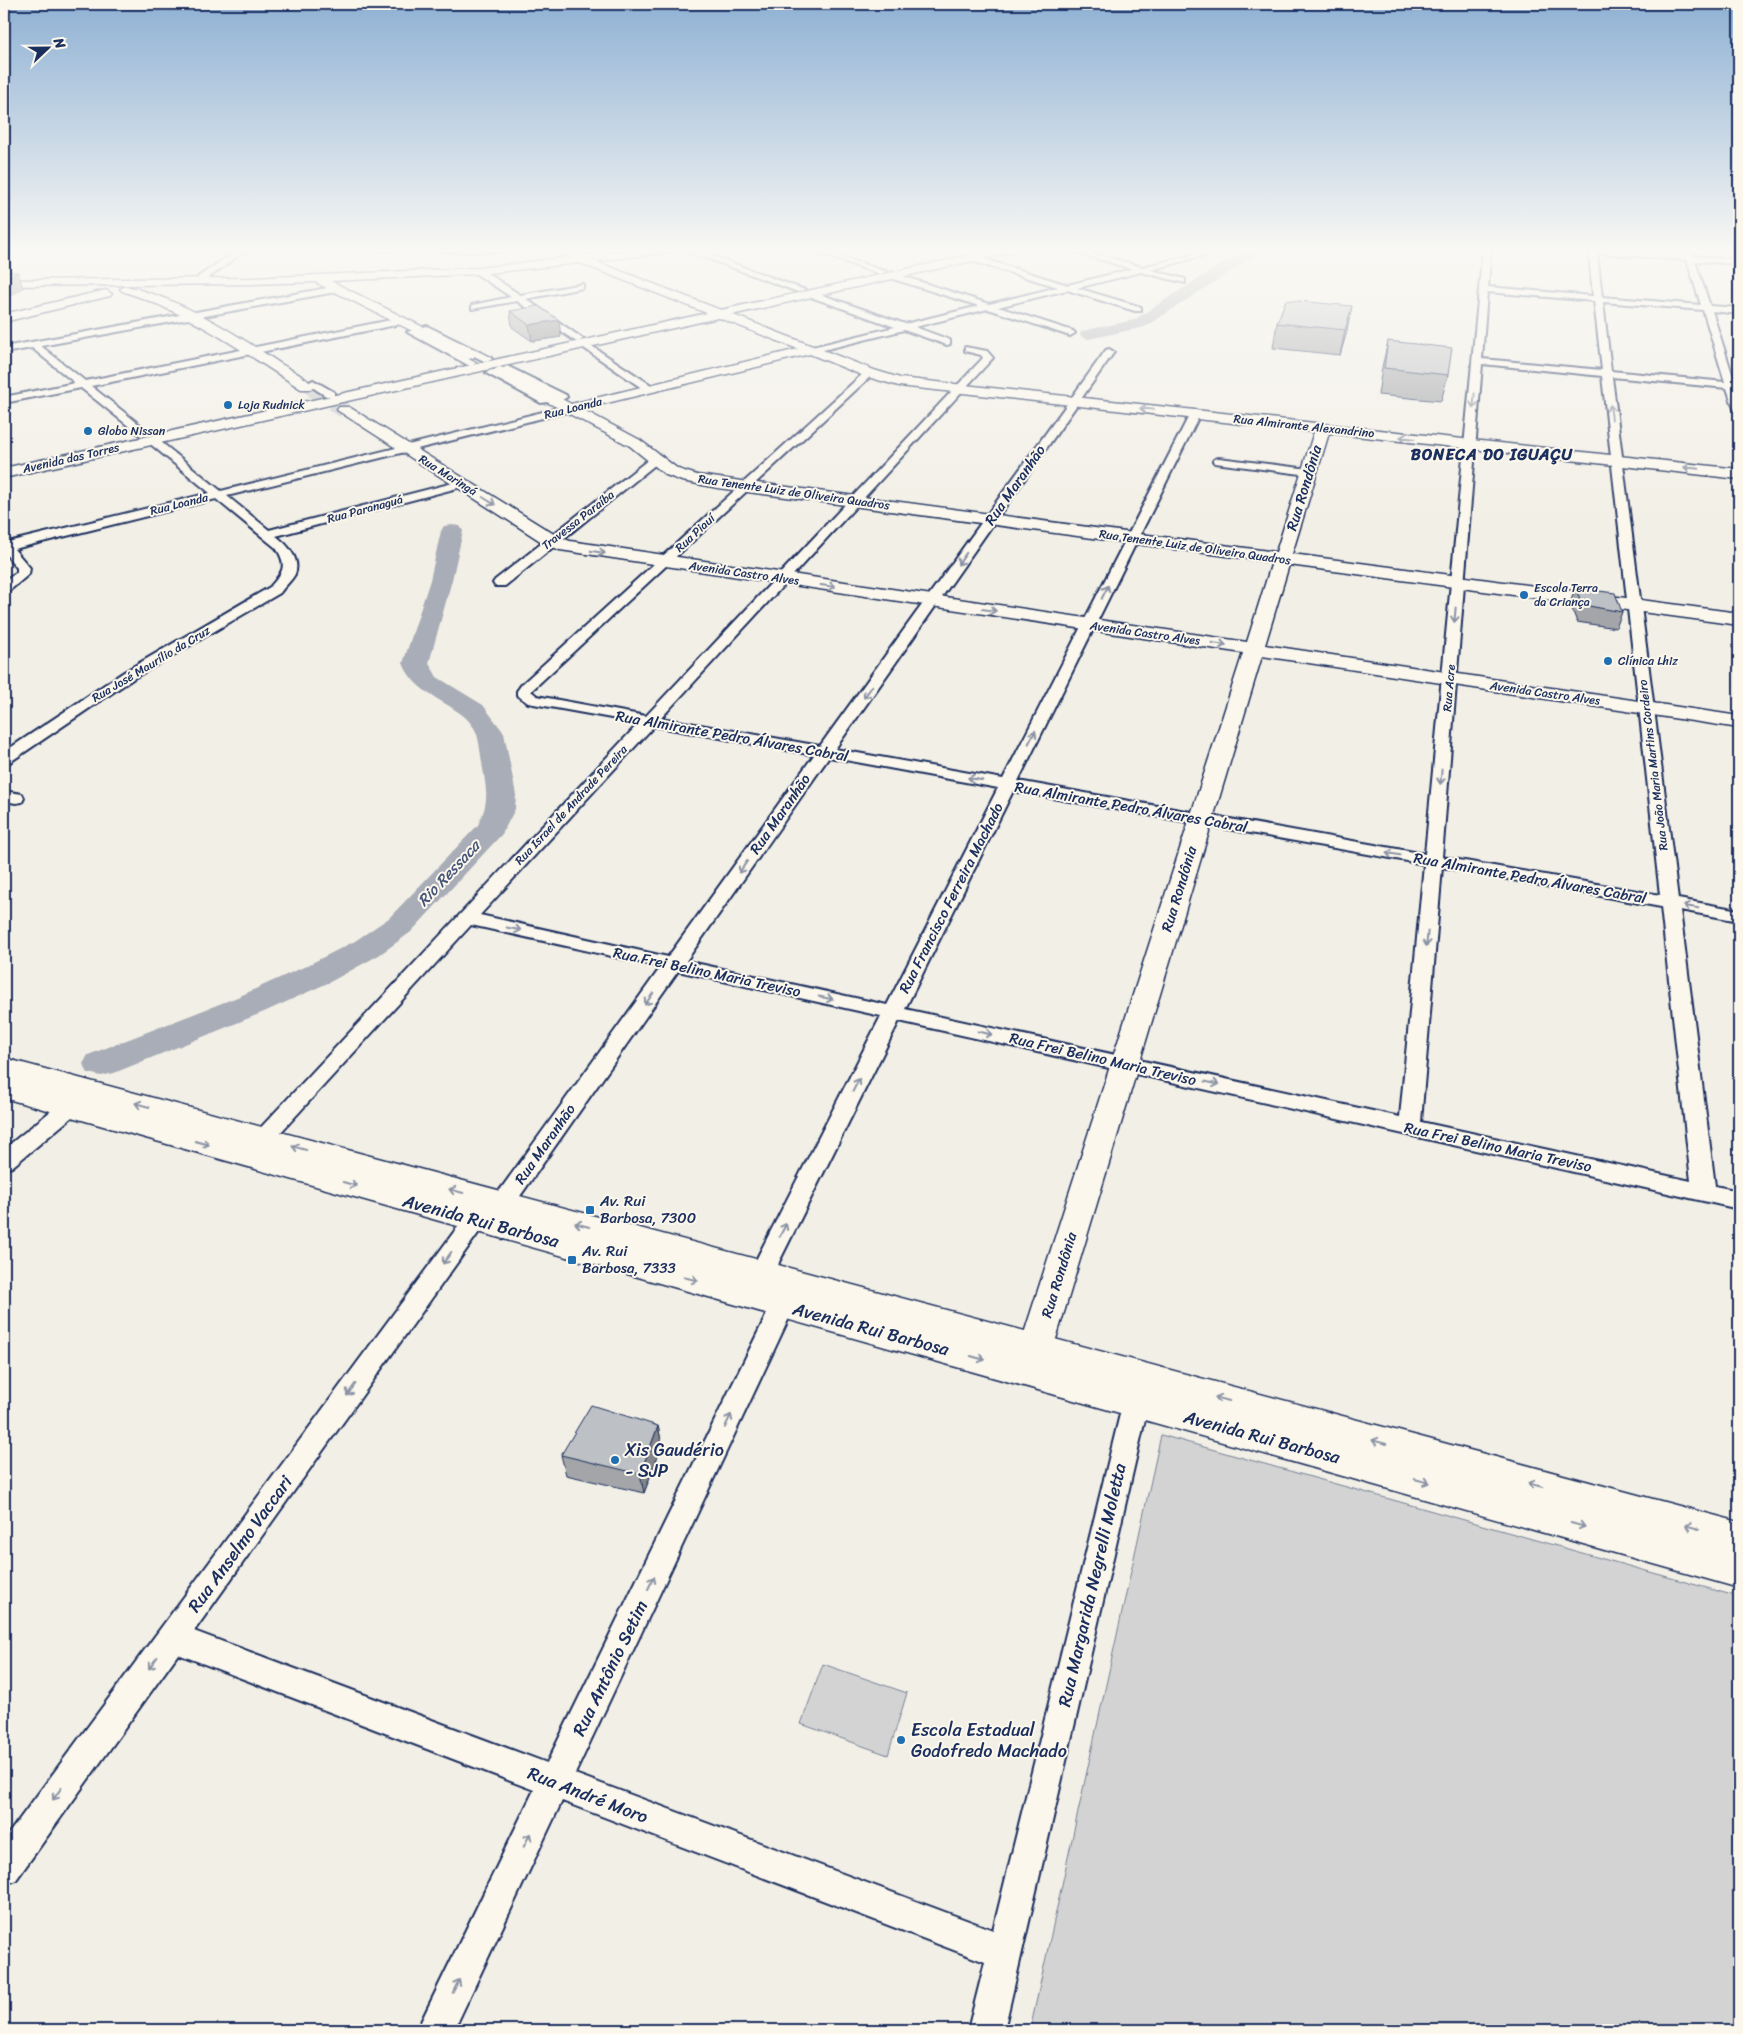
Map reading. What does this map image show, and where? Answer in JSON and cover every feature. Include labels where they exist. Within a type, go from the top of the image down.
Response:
[{"type":"main road","points":[[237,343],[309,384]]},
{"type":"main road","points":[[442,343],[469,359]]},
{"type":"main road","name":"Avenida das Torres","points":[[4,465],[149,437],[577,343]]},
{"type":"main road","name":"Avenida das Torres","points":[[4,473],[469,359],[496,368],[578,343]]},
{"type":"main road","name":"Rua Almirante Alexandrino","points":[[793,343],[869,373],[899,382],[1739,474]]},
{"type":"main road","name":"Rua Loanda","points":[[571,408],[811,350]]},
{"type":"main road","name":"Rua Tenente Luiz de Oliveira Quadros","points":[[496,368],[635,443],[670,471],[681,475],[745,487],[854,502],[1739,619]]},
{"type":"main road","name":"Rua Maringá","points":[[344,410],[551,540]]},
{"type":"main road","name":"Rua Rondônia","points":[[1036,1349],[1323,428]]},
{"type":"main road","name":"Avenida Castro Alves","points":[[551,540],[574,548],[664,562],[1739,722]]},
{"type":"main road","name":"Avenida Rui Barbosa","points":[[4,1068],[503,1203],[1136,1402],[1739,1569]]},
{"type":"main road","name":"Avenida Rui Barbosa","points":[[4,1088],[476,1219],[1036,1349],[1739,1540]]},
{"type":"street","points":[[4,350],[45,343]]},
{"type":"street","points":[[4,400],[291,343]]},
{"type":"street","points":[[452,343],[496,368]]},
{"type":"street","points":[[582,343],[650,389]]},
{"type":"street","name":"Rua Loanda","points":[[811,350],[840,343]]},
{"type":"street","name":"Rua Acre","points":[[1410,1128],[1480,343]]},
{"type":"street","name":"Rua João Maria Martins Cordeiro","points":[[1603,343],[1704,1193]]},
{"type":"street","points":[[1720,343],[1735,385],[1739,409]]},
{"type":"street","points":[[34,345],[269,534]]},
{"type":"street","name":"Rua Israel de Andrade Pereira","points":[[262,1138],[988,358],[984,353],[968,350]]},
{"type":"street","name":"Rua Maranhão","points":[[503,1203],[1110,352]]},
{"type":"street","points":[[1478,361],[1735,385]]},
{"type":"street","name":"Rua Piauí","points":[[524,695],[527,687],[869,373]]},
{"type":"street","points":[[309,384],[330,394]]},
{"type":"street","name":"Rua Loanda","points":[[4,546],[571,408]]},
{"type":"street","name":"Rua Francisco Ferreira Machado","points":[[772,1289],[767,1262],[1195,414]]},
{"type":"street","name":"Travessa Paraíba","points":[[500,583],[551,540],[656,458]]},
{"type":"street","points":[[1218,461],[1309,472]]},
{"type":"street","name":"Rua Paranaguá","points":[[269,534],[462,484]]},
{"type":"street","name":"Rua José Maurílio da Cruz","points":[[4,759],[129,675],[261,599],[283,581],[289,573],[290,565],[286,551],[269,534]]},
{"type":"street","points":[[4,546],[24,568],[23,574],[4,588]]},
{"type":"street","name":"Rua Almirante Pedro Álvares Cabral","points":[[524,695],[533,700],[1739,915]]},
{"type":"street","name":"Rua Frei Belino Maria Treviso","points":[[466,918],[1739,1200]]},
{"type":"street","points":[[4,1161],[70,1107]]},
{"type":"street","points":[[476,1219],[503,1203]]},
{"type":"street","name":"Rua Anselmo Vaccari","points":[[4,1868],[476,1219]]},
{"type":"street","name":"Rua Antônio Setim","points":[[435,2030],[777,1318],[772,1289]]},
{"type":"street","name":"Rua Margarida Negrelli Moletta","points":[[986,2030],[1136,1402]]},
{"type":"street","name":"Rua André Moro","points":[[172,1637],[1005,1952]]},
{"type":"shaded area","points":[[1161,1435],[1739,1597],[1739,2030],[1030,2030]]},
{"type":"shaded area","points":[[823,1664],[907,1693],[888,1755],[801,1724]]},
{"type":"building","points":[[1388,343],[1452,348],[1448,375],[1384,368]]},
{"type":"building","points":[[1575,588],[1615,593],[1622,612],[1583,605]]},
{"type":"building","points":[[591,1405],[658,1426],[640,1474],[561,1455]]},
{"type":"waterway","name":"Rio Ressaca","points":[[101,1064],[252,1004],[318,974],[367,948],[400,925],[491,828],[500,809],[502,795],[490,733],[474,711],[428,682],[420,673],[416,663],[441,580],[452,531]]},
{"type":"tunnel","points":[[468,355],[499,371]]},
{"type":"tunnel","points":[[306,386],[315,392]]},
{"type":"tunnel","points":[[313,390],[344,410]]},
{"type":"place","name":"Loja Rudnick","points":[[228,405]]},
{"type":"place","name":"Globo Nissan","points":[[88,431]]},
{"type":"place","name":"Escola Terra da Criança","points":[[1524,595]]},
{"type":"place","name":"Clínica Lhiz","points":[[1608,661]]},
{"type":"place","name":"Av. Rui Barbosa, 7300","points":[[590,1210]]},
{"type":"place","name":"Av. Rui Barbosa, 7333","points":[[572,1260]]},
{"type":"place","name":"Xis Gaudério - SJP","points":[[615,1460]]},
{"type":"place","name":"Escola Estadual Godofredo Machado","points":[[901,1740]]},
{"type":"district","name":"BONECA DO IGUAÇU","points":[[1492,454]]}]
